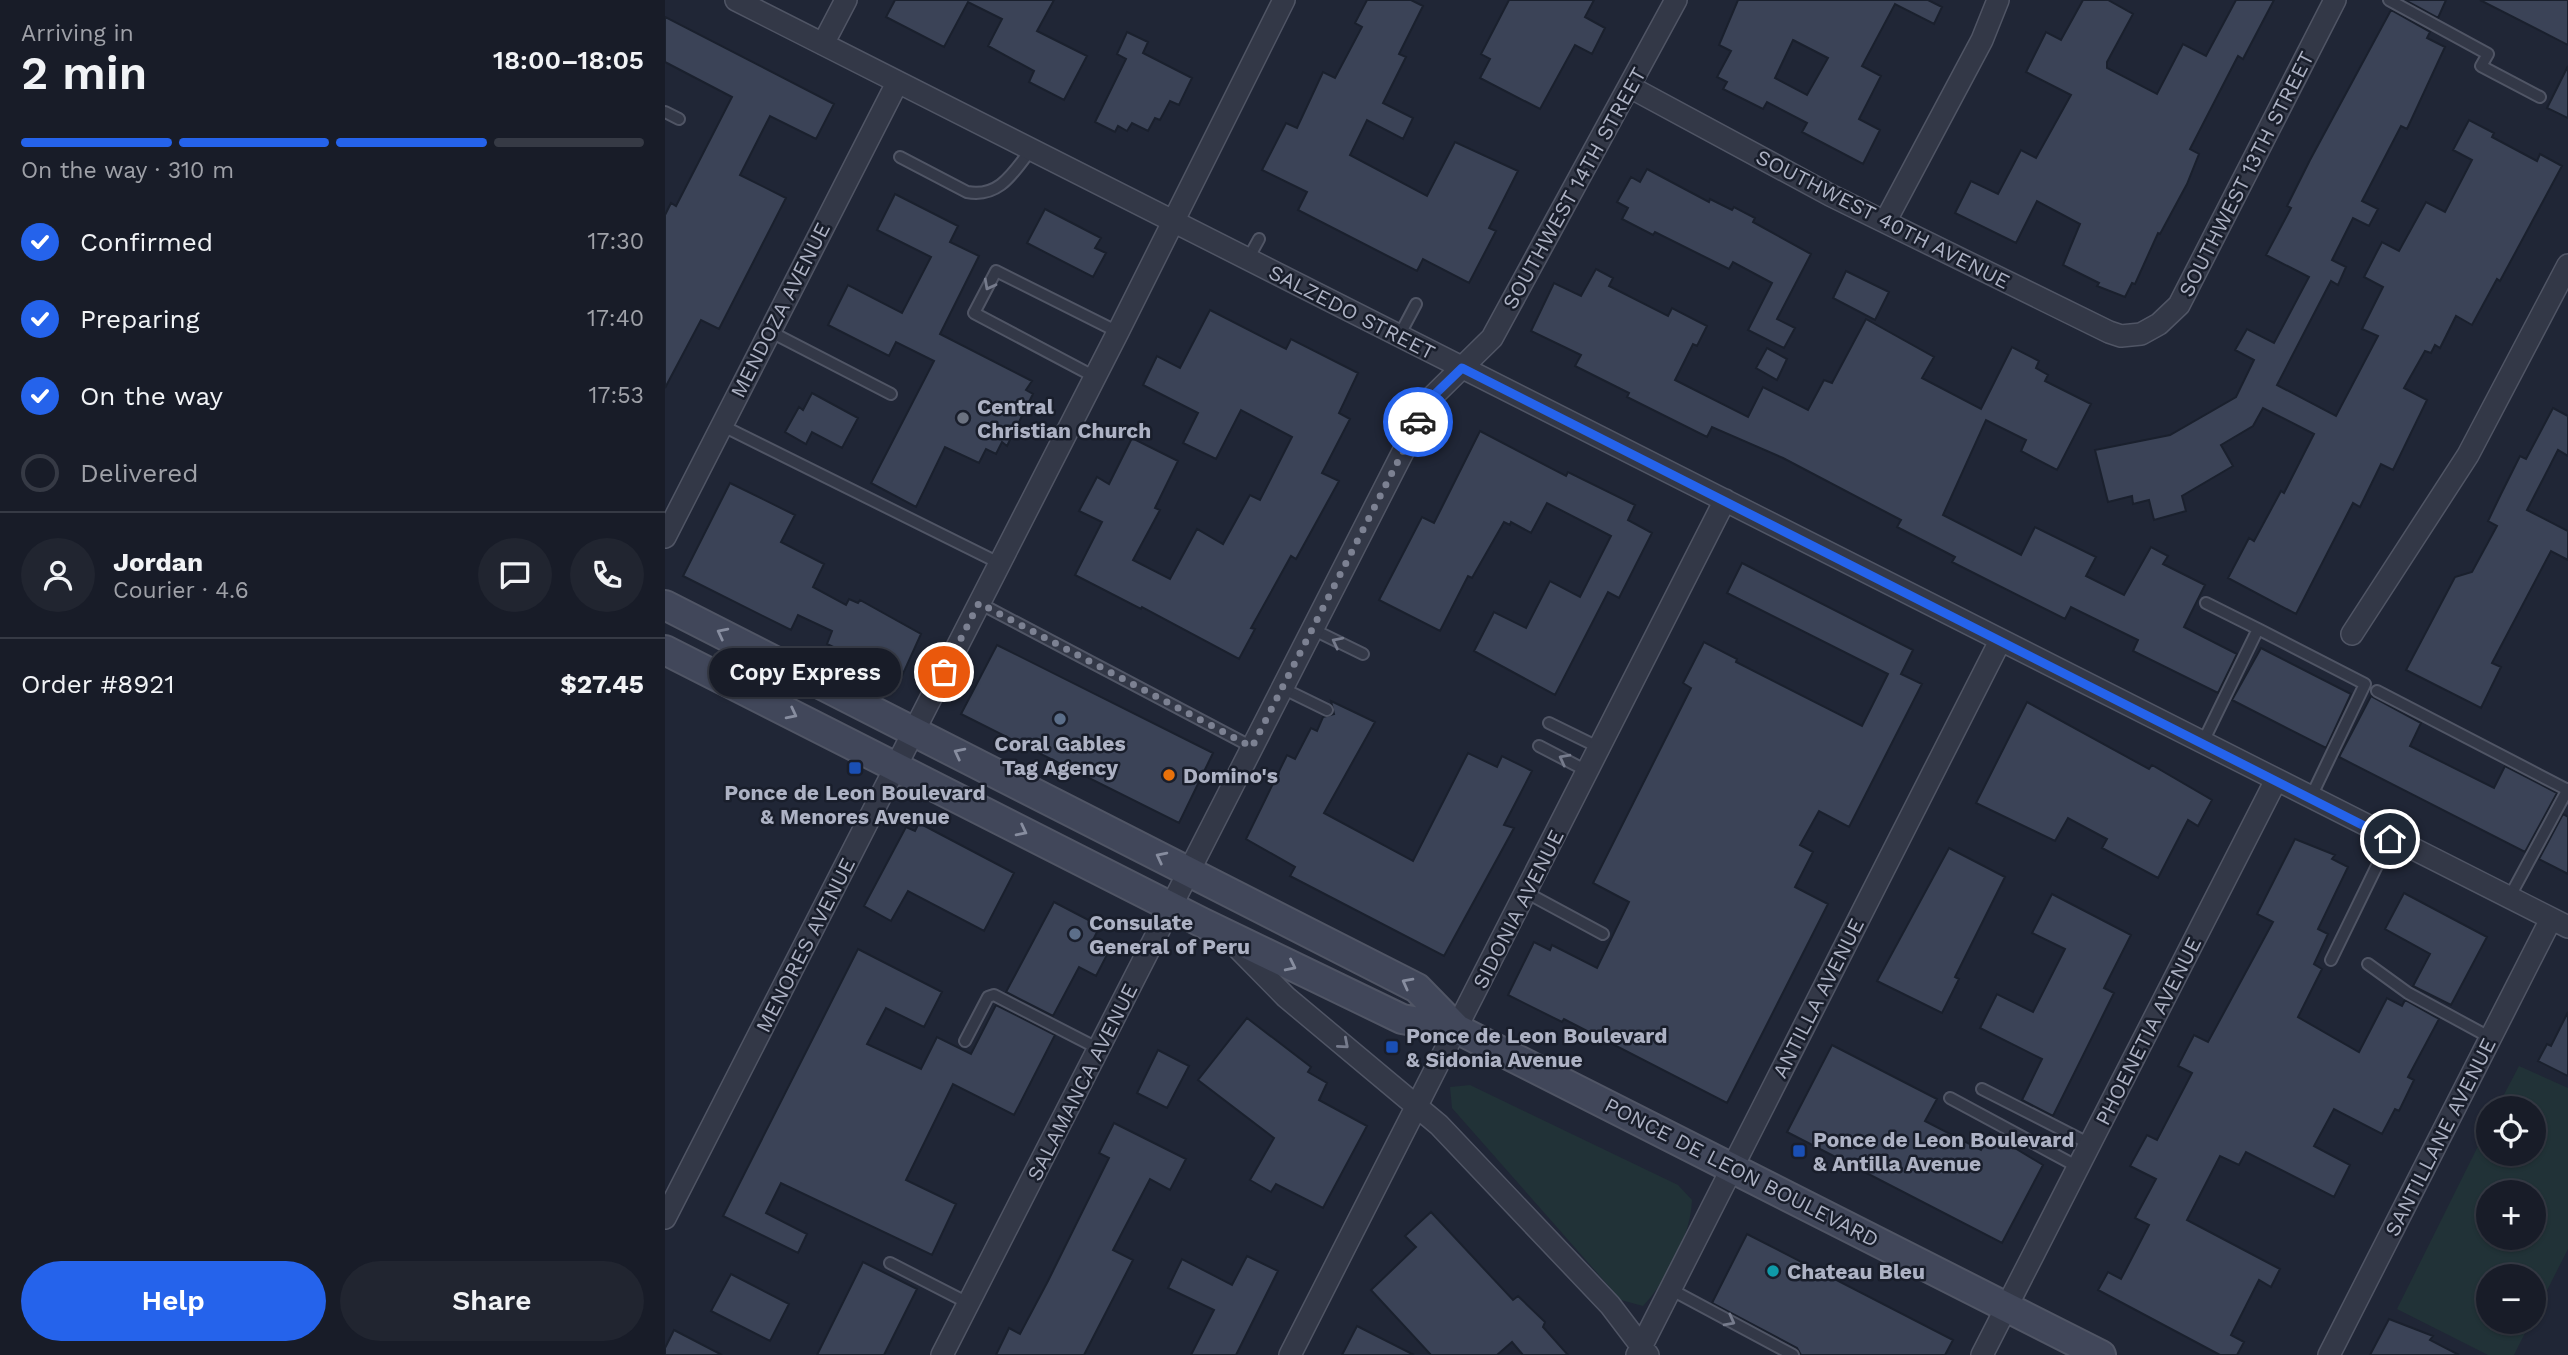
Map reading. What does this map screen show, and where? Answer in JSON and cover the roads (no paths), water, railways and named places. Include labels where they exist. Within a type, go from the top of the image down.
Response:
[{"type":"street","name":"SALZEDO STREET","points":[[736,0],[1725,500],[2275,782],[2560,923]]},
{"type":"street","points":[[823,44],[846,0]]},
{"type":"street","name":"MENORES AVENUE","points":[[665,1218],[1118,332],[1284,0]]},
{"type":"street","name":"SOUTHWEST 14TH STREET","points":[[1462,368],[1492,338],[1676,0]]},
{"type":"street","points":[[1885,222],[1982,40],[1998,0]]},
{"type":"street","name":"SOUTHWEST 13TH STREET","points":[[2141,334],[2169,316],[2187,293],[2335,0]]},
{"type":"street","name":"MENDOZA AVENUE","points":[[665,537],[897,83]]},
{"type":"street","name":"SOUTHWEST 40TH AVENUE","points":[[1630,87],[1885,222],[2102,330],[2120,336],[2141,334]]},
{"type":"street","points":[[2352,634],[2468,454],[2568,265]]},
{"type":"street","name":"SALAMANCA AVENUE","points":[[942,1355],[1430,399],[1462,368]]},
{"type":"street","name":"SIDONIA AVENUE","points":[[1290,1355],[1589,772],[1725,500]]},
{"type":"street","name":"PONCE DE LEON BOULEVARD","points":[[665,605],[1417,988],[1457,1029]]},
{"type":"street","name":"ANTILLA AVENUE","points":[[1642,1352],[1670,1289],[2000,641]]},
{"type":"street","name":"PONCE DE LEON BOULEVARD","points":[[665,650],[1171,907],[1402,1019],[1457,1029],[1733,1166],[2101,1355]]},
{"type":"street","name":"PHOENETIA AVENUE","points":[[1983,1355],[2275,782]]},
{"type":"street","name":"SANTILLANE AVENUE","points":[[2329,1355],[2491,1038],[2560,923]]},
{"type":"street","points":[[1221,932],[1286,997],[1417,1105],[1542,1231],[1610,1305],[1642,1352]]},
{"type":"lane","points":[[2389,0],[2488,54],[2481,66],[2540,97]]},
{"type":"lane","points":[[665,112],[679,119]]},
{"type":"lane","points":[[900,157],[967,192],[979,194],[1002,185],[1030,150]]},
{"type":"lane","points":[[1248,260],[1259,239]]},
{"type":"lane","points":[[1095,377],[974,313],[996,271],[1118,332]]},
{"type":"lane","points":[[1399,336],[1416,304]]},
{"type":"lane","points":[[769,331],[891,394]]},
{"type":"lane","points":[[721,425],[999,563]]},
{"type":"lane","points":[[979,603],[1252,747]]},
{"type":"lane","points":[[2206,603],[2365,684],[2310,799]]},
{"type":"lane","points":[[1312,629],[1363,654]]},
{"type":"lane","points":[[2202,744],[2258,629]]},
{"type":"lane","points":[[1282,688],[1327,710]]},
{"type":"lane","points":[[2377,691],[2567,789],[2509,898]]},
{"type":"lane","points":[[1549,723],[1600,748]]},
{"type":"lane","points":[[1539,746],[1589,772]]},
{"type":"lane","points":[[2331,960],[2390,839]]},
{"type":"lane","points":[[1527,893],[1603,934]]},
{"type":"lane","points":[[2368,964],[2408,993],[2491,1038]]},
{"type":"lane","points":[[965,1041],[988,997],[994,995],[1100,1049]]},
{"type":"lane","points":[[1982,1089],[2090,1144]]},
{"type":"lane","points":[[1950,1098],[2078,1167]]},
{"type":"lane","points":[[890,1263],[968,1303]]},
{"type":"lane","points":[[1670,1289],[1793,1355]]},
{"type":"place","name":"Central Christian Church","points":[[963,418]]},
{"type":"place","name":"Copy Express","points":[[944,672]]},
{"type":"place","name":"Coral Gables Tag Agency","points":[[1060,719]]},
{"type":"place","name":"Ponce de Leon Boulevard & Menores Avenue","points":[[855,768]]},
{"type":"place","name":"Domino's","points":[[1169,775]]},
{"type":"place","name":"Consulate General of Peru","points":[[1075,934]]},
{"type":"place","name":"Ponce de Leon Boulevard & Sidonia Avenue","points":[[1392,1047]]},
{"type":"place","name":"Ponce de Leon Boulevard & Antilla Avenue","points":[[1799,1151]]},
{"type":"place","name":"Chateau Bleu","points":[[1773,1271]]}]
